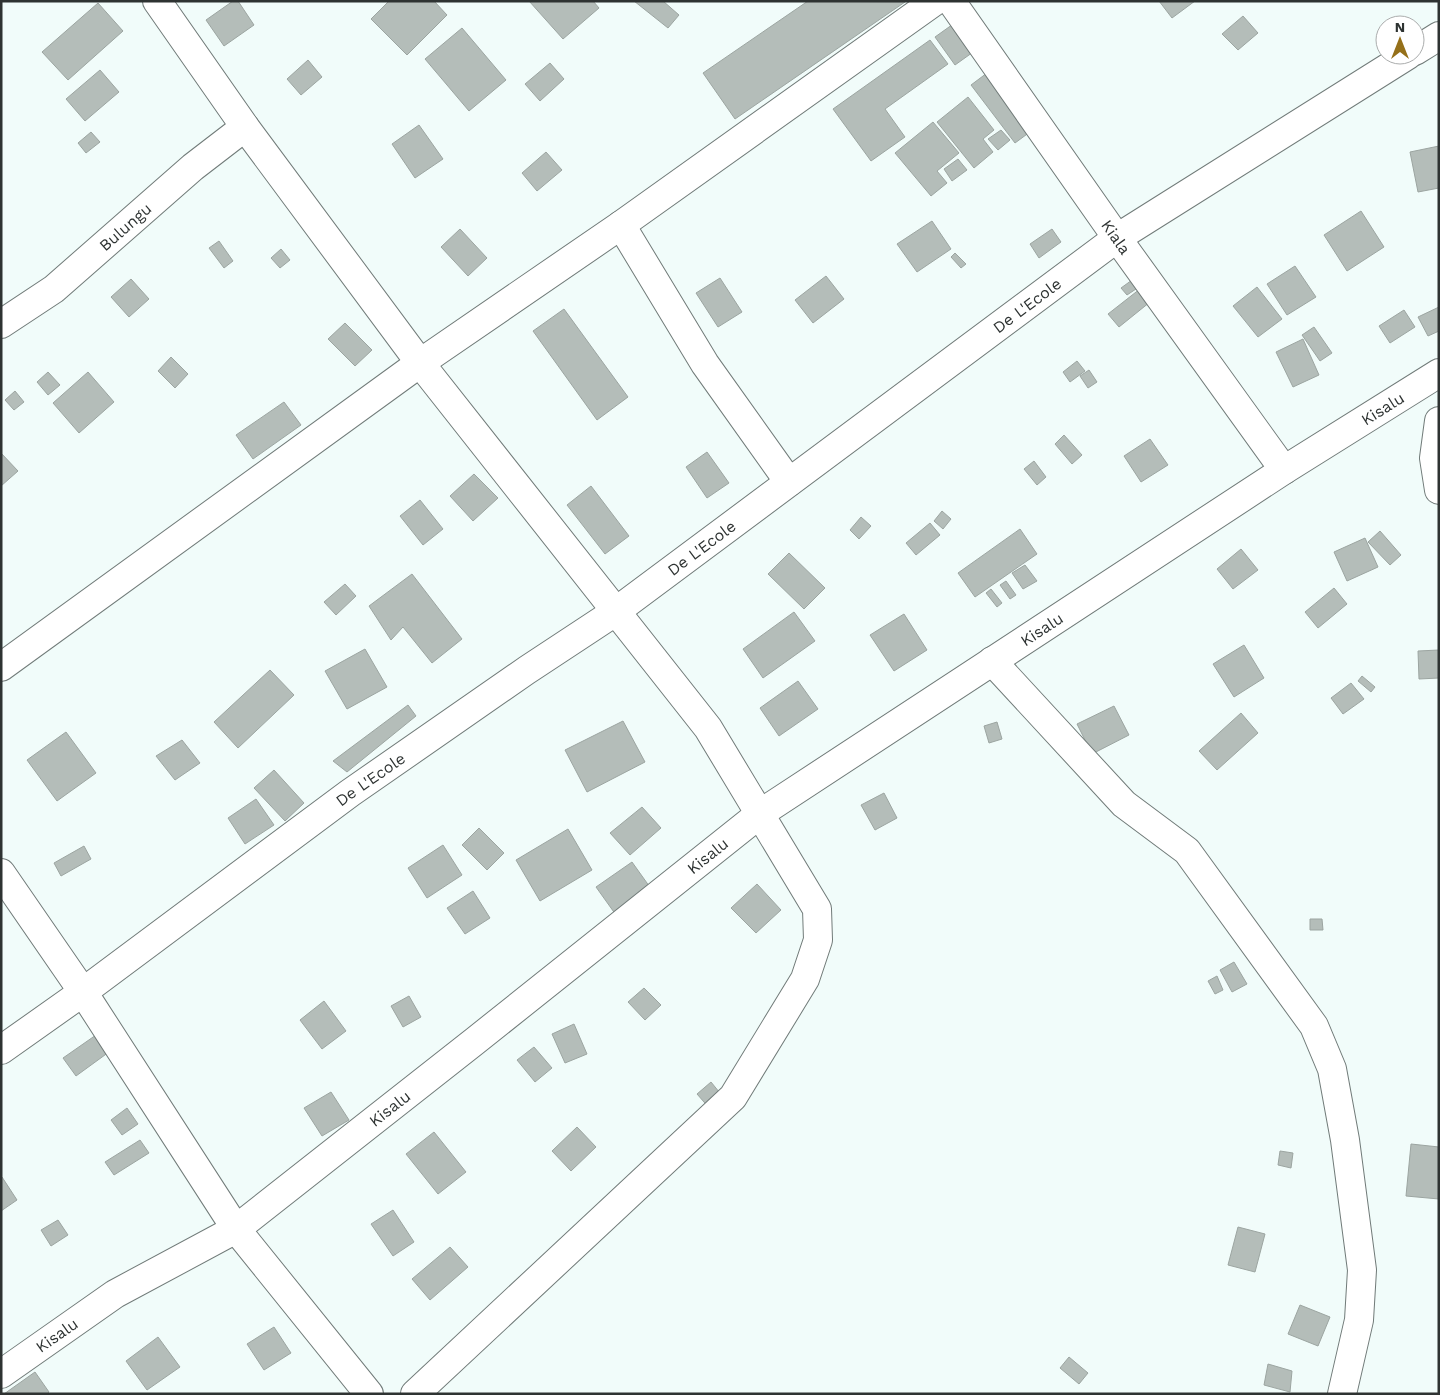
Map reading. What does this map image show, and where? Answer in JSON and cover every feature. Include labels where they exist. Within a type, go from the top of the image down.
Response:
[{"type":"street","points":[[157,1],[245,127],[420,363],[708,728],[761,813],[817,909],[818,940],[805,979],[733,1097],[415,1394]]},
{"type":"street","points":[[1,667],[420,363],[621,225],[935,1]]},
{"type":"street","name":"Kiala","points":[[952,1],[1116,238],[1284,470]]},
{"type":"street","points":[[1425,45],[1439,36]]},
{"type":"street","name":"De L'Ecole","points":[[1,1050],[83,992],[350,793],[527,670],[615,612],[1116,238],[1392,65]]},
{"type":"street","name":"Bulungu","points":[[1,324],[54,289],[193,167],[245,127]]},
{"type":"street","points":[[621,225],[705,364],[789,482]]},
{"type":"street","name":"Kisalu","points":[[1,1374],[115,1294],[236,1229],[476,1042],[761,813],[1284,470],[1439,373]]},
{"type":"street","points":[[1439,421],[1434,458],[1439,490]]},
{"type":"street","points":[[992,661],[1124,804],[1187,851],[1314,1026],[1332,1069],[1345,1140],[1362,1270],[1359,1320],[1342,1394]]},
{"type":"street","points":[[1,873],[83,992],[236,1229],[369,1394]]},
{"type":"building","points":[[233,1],[238,1],[254,25],[224,46],[206,20]]},
{"type":"building","points":[[389,1],[434,1],[447,15],[407,55],[371,19]]},
{"type":"building","points":[[529,1],[593,1],[599,8],[563,39]]},
{"type":"building","points":[[634,1],[663,1],[679,15],[668,28]]},
{"type":"building","points":[[808,1],[905,2],[735,119],[703,73]]},
{"type":"building","points":[[1159,1],[1195,1],[1172,18]]},
{"type":"building","points":[[98,3],[123,31],[68,80],[42,52]]},
{"type":"building","points":[[1243,16],[1258,33],[1238,50],[1222,34]]},
{"type":"building","points":[[956,22],[976,50],[955,65],[935,37]]},
{"type":"building","points":[[462,28],[506,80],[469,111],[425,59]]},
{"type":"building","points":[[930,40],[948,64],[885,109],[905,137],[871,161],[833,109]]},
{"type":"building","points":[[308,60],[322,77],[301,95],[287,79]]},
{"type":"building","points":[[550,63],[564,79],[540,101],[525,84]]},
{"type":"building","points":[[100,70],[119,92],[85,121],[66,99]]},
{"type":"building","points":[[991,70],[1034,129],[1015,143],[971,85]]},
{"type":"building","points":[[968,97],[994,130],[983,139],[993,152],[974,168],[937,122]]},
{"type":"building","points":[[933,122],[959,153],[937,171],[947,183],[931,196],[895,153]]},
{"type":"building","points":[[419,125],[443,159],[415,178],[392,144]]},
{"type":"building","points":[[1001,130],[1010,140],[998,150],[988,139]]},
{"type":"building","points":[[91,132],[100,142],[86,153],[78,143]]},
{"type":"building","points":[[1439,146],[1439,188],[1418,192],[1410,152]]},
{"type":"building","points":[[546,152],[562,170],[537,191],[522,173]]},
{"type":"building","points":[[958,159],[967,170],[952,181],[944,169]]},
{"type":"building","points":[[1361,211],[1384,247],[1347,271],[1324,235]]},
{"type":"building","points":[[932,221],[951,249],[917,272],[897,244]]},
{"type":"building","points":[[460,229],[487,258],[468,276],[441,247]]},
{"type":"building","points":[[1052,229],[1061,242],[1039,258],[1030,244]]},
{"type":"building","points":[[219,241],[233,261],[224,268],[209,248]]},
{"type":"building","points":[[281,249],[290,260],[280,268],[271,258]]},
{"type":"building","points":[[955,253],[966,264],[961,268],[951,257]]},
{"type":"building","points":[[1295,266],[1316,297],[1287,315],[1267,284]]},
{"type":"building","points":[[1139,275],[1145,283],[1127,295],[1121,288]]},
{"type":"building","points":[[826,276],[844,299],[813,323],[795,300]]},
{"type":"building","points":[[720,278],[742,312],[718,327],[696,293]]},
{"type":"building","points":[[131,279],[149,299],[129,317],[111,297]]},
{"type":"building","points":[[1145,285],[1155,298],[1119,327],[1108,314]]},
{"type":"building","points":[[1257,287],[1282,319],[1258,337],[1233,306]]},
{"type":"building","points":[[1439,307],[1439,331],[1428,336],[1418,317]]},
{"type":"building","points":[[564,309],[628,397],[597,420],[533,331]]},
{"type":"building","points":[[1404,310],[1415,327],[1390,343],[1379,326]]},
{"type":"building","points":[[345,323],[372,350],[355,366],[328,339]]},
{"type":"building","points":[[1314,327],[1332,353],[1320,361],[1302,335]]},
{"type":"building","points":[[1303,339],[1319,375],[1293,387],[1276,352]]},
{"type":"building","points":[[171,357],[188,374],[175,388],[158,371]]},
{"type":"building","points":[[1077,361],[1085,371],[1070,382],[1063,372]]},
{"type":"building","points":[[1089,370],[1097,382],[1088,388],[1080,376]]},
{"type":"building","points":[[48,372],[60,385],[48,395],[37,382]]},
{"type":"building","points":[[88,372],[114,402],[79,433],[53,403]]},
{"type":"building","points":[[15,391],[24,402],[14,410],[5,400]]},
{"type":"building","points":[[284,402],[301,425],[253,459],[236,435]]},
{"type":"building","points":[[1064,435],[1082,455],[1072,464],[1055,444]]},
{"type":"building","points":[[1150,439],[1168,465],[1141,482],[1124,456]]},
{"type":"building","points":[[707,452],[729,483],[707,498],[686,467]]},
{"type":"building","points":[[1,453],[18,471],[1,486]]},
{"type":"building","points":[[1034,461],[1046,477],[1037,485],[1024,469]]},
{"type":"building","points":[[474,474],[498,498],[473,521],[450,496]]},
{"type":"building","points":[[591,486],[629,536],[605,554],[567,505]]},
{"type":"building","points":[[420,500],[443,529],[423,545],[400,516]]},
{"type":"building","points":[[942,511],[951,519],[943,529],[934,521]]},
{"type":"building","points":[[861,517],[871,526],[859,539],[850,530]]},
{"type":"building","points":[[930,523],[940,535],[916,555],[906,543]]},
{"type":"building","points":[[1020,529],[1037,554],[975,597],[958,573]]},
{"type":"building","points":[[1380,531],[1401,555],[1390,565],[1368,542]]},
{"type":"building","points":[[1365,538],[1378,567],[1347,581],[1334,552]]},
{"type":"building","points":[[1241,549],[1258,570],[1233,589],[1217,569]]},
{"type":"building","points":[[789,553],[825,588],[804,609],[768,574]]},
{"type":"building","points":[[1025,565],[1037,581],[1023,589],[1012,573]]},
{"type":"building","points":[[412,574],[462,639],[432,663],[403,627],[391,640],[369,606]]},
{"type":"building","points":[[1006,581],[1016,595],[1010,599],[1000,585]]},
{"type":"building","points":[[345,584],[356,596],[336,615],[324,602]]},
{"type":"building","points":[[1334,588],[1347,604],[1318,628],[1305,612]]},
{"type":"building","points":[[991,589],[1002,603],[997,607],[986,593]]},
{"type":"building","points":[[794,612],[815,641],[763,678],[743,649]]},
{"type":"building","points":[[904,614],[927,650],[894,671],[870,635]]},
{"type":"building","points":[[1244,645],[1264,678],[1234,697],[1213,664]]},
{"type":"building","points":[[365,649],[387,687],[347,709],[325,671]]},
{"type":"building","points":[[1439,650],[1439,678],[1419,679],[1418,651]]},
{"type":"building","points":[[270,670],[294,695],[238,748],[214,722]]},
{"type":"building","points":[[1362,676],[1375,687],[1371,692],[1358,681]]},
{"type":"building","points":[[798,681],[818,709],[779,736],[760,708]]},
{"type":"building","points":[[1351,683],[1364,699],[1343,714],[1331,698]]},
{"type":"building","points":[[408,705],[416,716],[347,772],[333,761]]},
{"type":"building","points":[[1114,706],[1129,735],[1092,754],[1077,724]]},
{"type":"building","points":[[1241,713],[1258,733],[1217,770],[1199,751]]},
{"type":"building","points":[[623,721],[645,762],[587,792],[565,750]]},
{"type":"building","points":[[997,722],[1002,739],[989,743],[984,726]]},
{"type":"building","points":[[66,732],[96,773],[57,801],[27,760]]},
{"type":"building","points":[[182,740],[200,763],[175,780],[156,756]]},
{"type":"building","points":[[274,770],[304,803],[285,821],[254,788]]},
{"type":"building","points":[[884,793],[897,818],[875,830],[861,805]]},
{"type":"building","points":[[256,799],[274,825],[245,844],[228,818]]},
{"type":"building","points":[[642,807],[661,828],[630,855],[610,833]]},
{"type":"building","points":[[479,828],[504,853],[487,870],[462,845]]},
{"type":"building","points":[[568,829],[592,870],[540,901],[516,860]]},
{"type":"building","points":[[443,845],[462,875],[427,898],[408,868]]},
{"type":"building","points":[[84,846],[91,859],[61,876],[54,863]]},
{"type":"building","points":[[632,862],[652,890],[616,915],[596,887]]},
{"type":"building","points":[[757,884],[781,910],[756,933],[731,908]]},
{"type":"building","points":[[473,891],[490,918],[465,934],[447,908]]},
{"type":"building","points":[[1310,919],[1322,919],[1323,930],[1310,930]]},
{"type":"building","points":[[1234,962],[1247,984],[1232,992],[1220,970]]},
{"type":"building","points":[[1217,976],[1223,990],[1215,994],[1208,981]]},
{"type":"building","points":[[644,988],[661,1005],[645,1020],[628,1002]]},
{"type":"building","points":[[409,996],[421,1017],[403,1027],[391,1006]]},
{"type":"building","points":[[324,1001],[346,1031],[322,1049],[300,1020]]},
{"type":"building","points":[[574,1024],[587,1054],[565,1063],[552,1034]]},
{"type":"building","points":[[96,1035],[109,1052],[76,1076],[63,1058]]},
{"type":"building","points":[[534,1047],[552,1068],[535,1082],[517,1060]]},
{"type":"building","points":[[711,1082],[724,1098],[711,1110],[697,1094]]},
{"type":"building","points":[[331,1092],[349,1120],[322,1136],[304,1108]]},
{"type":"building","points":[[127,1108],[138,1124],[122,1135],[111,1120]]},
{"type":"building","points":[[577,1127],[596,1147],[571,1171],[552,1151]]},
{"type":"building","points":[[434,1132],[466,1172],[438,1194],[406,1154]]},
{"type":"building","points":[[140,1140],[149,1153],[114,1175],[105,1162]]},
{"type":"building","points":[[1411,1144],[1439,1147],[1439,1199],[1406,1196]]},
{"type":"building","points":[[1280,1151],[1293,1153],[1291,1168],[1278,1165]]},
{"type":"building","points":[[1,1178],[17,1200],[1,1211]]},
{"type":"building","points":[[393,1210],[414,1242],[393,1256],[371,1224]]},
{"type":"building","points":[[58,1220],[68,1235],[51,1246],[41,1230]]},
{"type":"building","points":[[1238,1227],[1265,1234],[1255,1272],[1228,1265]]},
{"type":"building","points":[[450,1247],[468,1267],[430,1300],[412,1279]]},
{"type":"building","points":[[1300,1305],[1330,1317],[1318,1346],[1288,1334]]},
{"type":"building","points":[[274,1327],[291,1353],[264,1370],[247,1344]]},
{"type":"building","points":[[158,1337],[180,1367],[147,1390],[126,1361]]},
{"type":"building","points":[[1069,1357],[1088,1373],[1079,1384],[1060,1368]]},
{"type":"building","points":[[1268,1364],[1292,1371],[1290,1392],[1264,1385]]},
{"type":"building","points":[[35,1372],[49,1392],[47,1394],[4,1394]]}]
